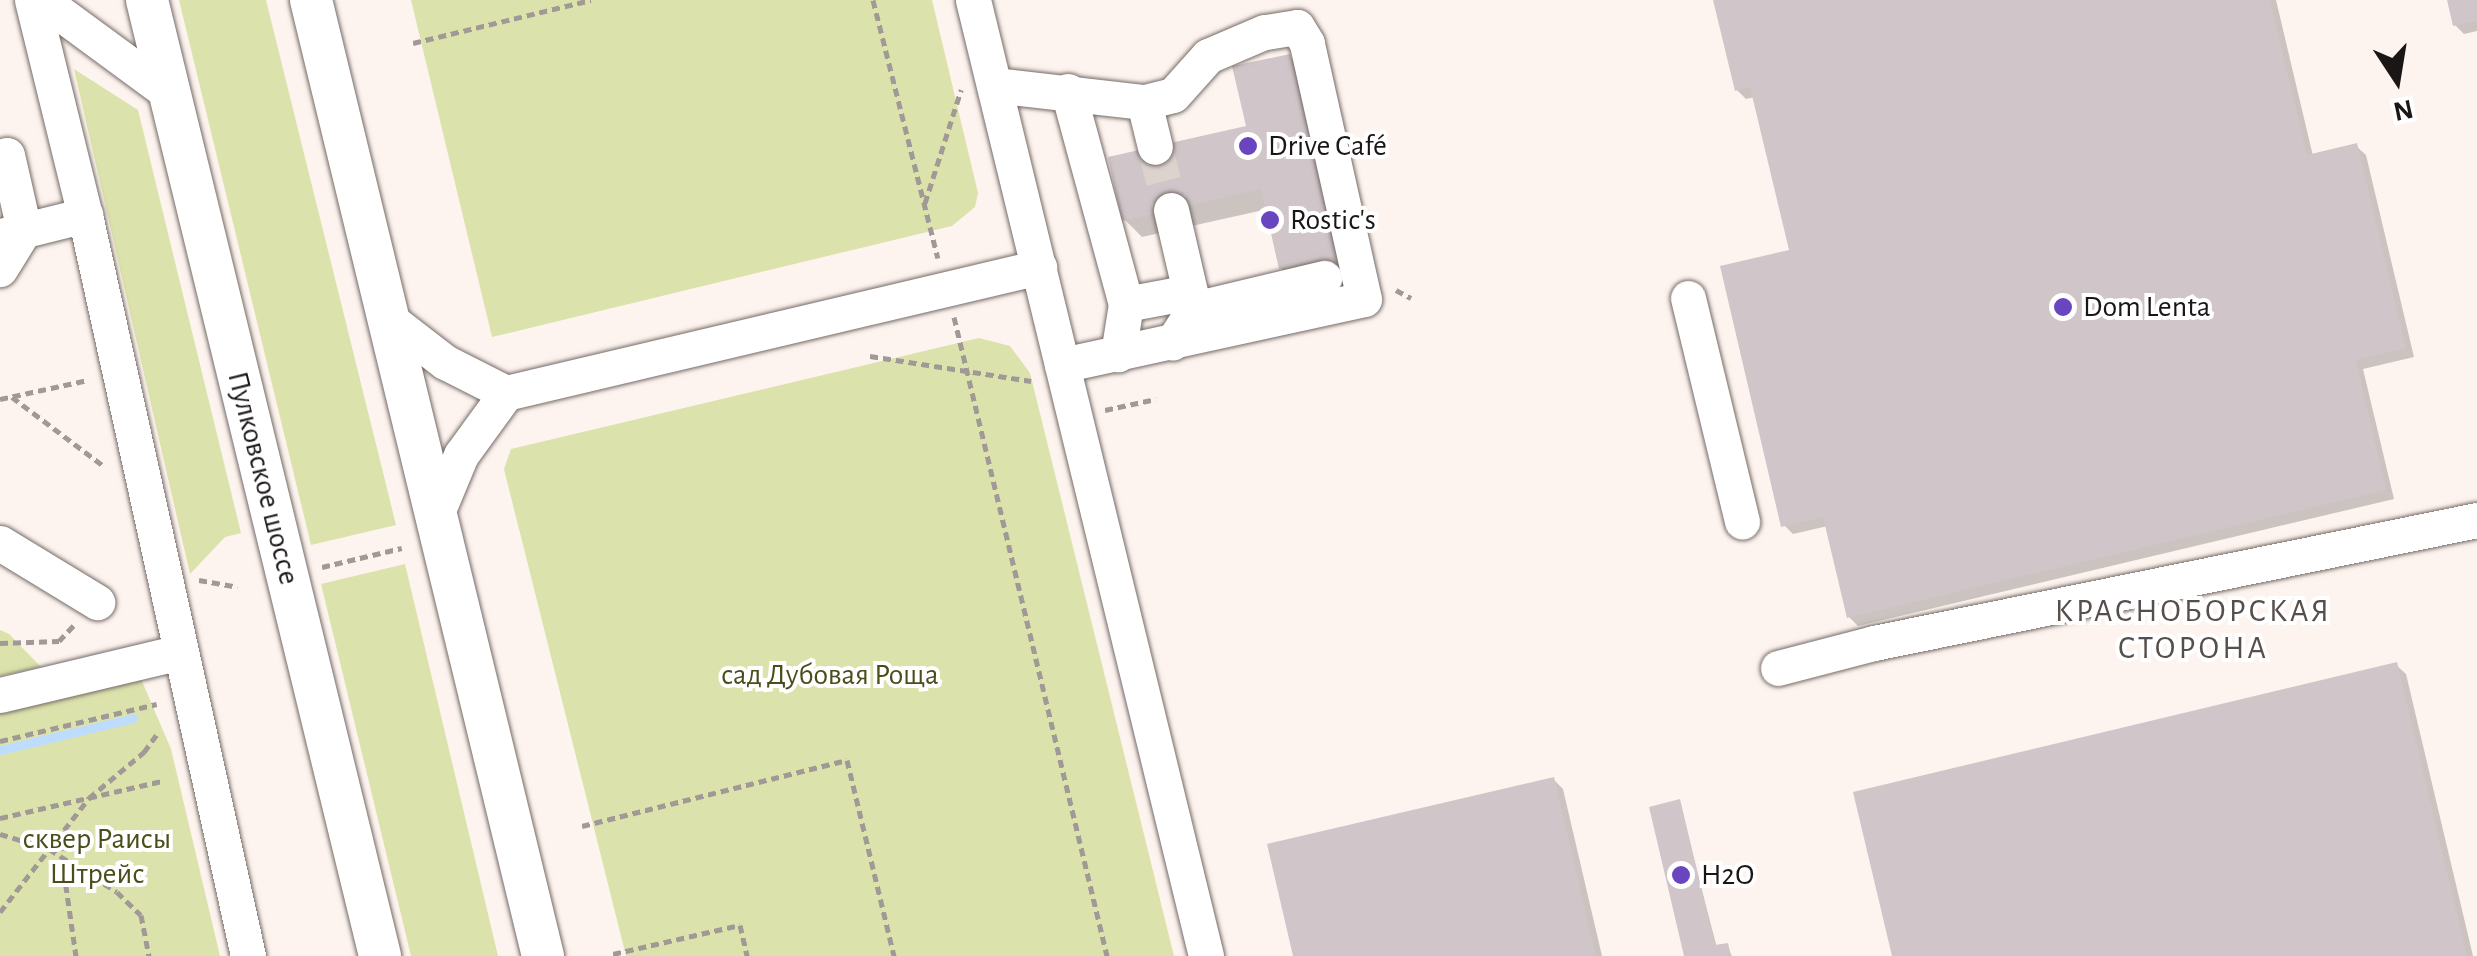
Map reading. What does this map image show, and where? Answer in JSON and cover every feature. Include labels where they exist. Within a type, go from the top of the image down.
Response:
[{"type":"main road","name":"Пулковское шоссе","points":[[147,0],[380,956]]},
{"type":"main road","points":[[311,0],[542,956]]},
{"type":"street","points":[[32,0],[84,215],[248,956]]},
{"type":"street","points":[[42,0],[170,94]]},
{"type":"street","points":[[973,0],[978,86],[1038,267],[1051,373],[1206,956]]},
{"type":"street","points":[[978,86],[1068,91],[1144,102],[1174,95],[1208,56],[1264,32],[1296,27],[1307,43],[1364,299],[1118,354],[1051,373]]},
{"type":"street","points":[[1068,91],[1126,304],[1118,354]]},
{"type":"street","points":[[1144,102],[1155,147]]},
{"type":"street","points":[[0,270],[12,233],[2,147]]},
{"type":"street","points":[[1170,210],[1192,301],[1172,343]]},
{"type":"street","points":[[12,233],[84,215]]},
{"type":"street","points":[[388,318],[445,362],[506,393],[1038,267]]},
{"type":"street","points":[[1126,304],[1192,301],[1324,278]]},
{"type":"street","points":[[1688,298],[1742,522]]},
{"type":"street","points":[[436,515],[461,455],[506,393]]},
{"type":"street","points":[[1778,668],[1874,643],[2477,520]]},
{"type":"street","points":[[0,542],[97,602]]},
{"type":"street","points":[[0,695],[181,652]]},
{"type":"path","points":[[412,43],[590,0]]},
{"type":"path","points":[[873,0],[933,242]]},
{"type":"path","points":[[924,208],[978,86]]},
{"type":"path","points":[[958,335],[1107,956]]},
{"type":"path","points":[[870,356],[966,370],[1051,373]]},
{"type":"path","points":[[0,399],[88,380]]},
{"type":"path","points":[[12,397],[110,470]]},
{"type":"path","points":[[316,568],[402,548]]},
{"type":"path","points":[[0,643],[60,641],[97,602]]},
{"type":"path","points":[[0,741],[157,704]]},
{"type":"path","points":[[0,912],[89,798],[144,752],[158,734]]},
{"type":"path","points":[[582,826],[847,760],[894,956]]},
{"type":"path","points":[[0,818],[162,781]]},
{"type":"path","points":[[66,827],[62,859],[76,956]]},
{"type":"path","points":[[0,834],[49,849],[117,892],[140,915],[149,956]]},
{"type":"path","points":[[613,954],[740,925],[748,956]]},
{"type":"green space","points":[[179,0],[266,0],[396,525],[311,545]]},
{"type":"green space","points":[[411,0],[932,0],[978,193],[975,207],[952,226],[492,337]]},
{"type":"green space","points":[[74,69],[138,110],[241,533],[225,537],[190,574]]},
{"type":"green space","name":"сад Дубовая Роща","points":[[979,338],[1010,346],[1030,373],[1174,956],[626,956],[504,469],[511,449]]},
{"type":"green space","points":[[405,564],[498,956],[411,956],[321,584]]},
{"type":"green space","points":[[0,630],[9,634],[41,667],[0,676]]},
{"type":"green space","name":"сквер Раисы Штрейс","points":[[141,679],[171,749],[220,956],[0,956],[0,712]]},
{"type":"building","name":"Dom Lenta","points":[[1713,0],[2270,0],[2307,155],[2357,143],[2406,348],[2356,360],[2386,490],[1847,618],[1823,517],[1781,527],[1720,266],[1789,250],[1750,87],[1735,91]]},
{"type":"building","points":[[2447,0],[2477,0],[2477,21],[2453,26]]},
{"type":"building","points":[[1290,54],[1336,256],[1279,269],[1261,189],[1122,221],[1108,157],[1246,126],[1232,66]]},
{"type":"building","points":[[2397,662],[2467,956],[1892,956],[1853,792]]},
{"type":"building","points":[[1554,777],[1596,956],[1293,956],[1267,844]]},
{"type":"building","name":"H2O","points":[[1680,799],[1715,945],[1728,943],[1731,956],[1684,956],[1649,807]]},
{"type":"waterway","points":[[0,750],[133,718]]},
{"type":"tunnel","points":[[1155,147],[1171,210]]},
{"type":"place","name":"Drive Café","points":[[1248,146]]},
{"type":"place","name":"Rostic's","points":[[1270,220]]},
{"type":"place","name":"Dom Lenta","points":[[2063,307]]},
{"type":"place","name":"H2O","points":[[1681,875]]},
{"type":"district","name":"КРАСНОБОРСКАЯ СТОРОНА","points":[[2193,630]]}]
